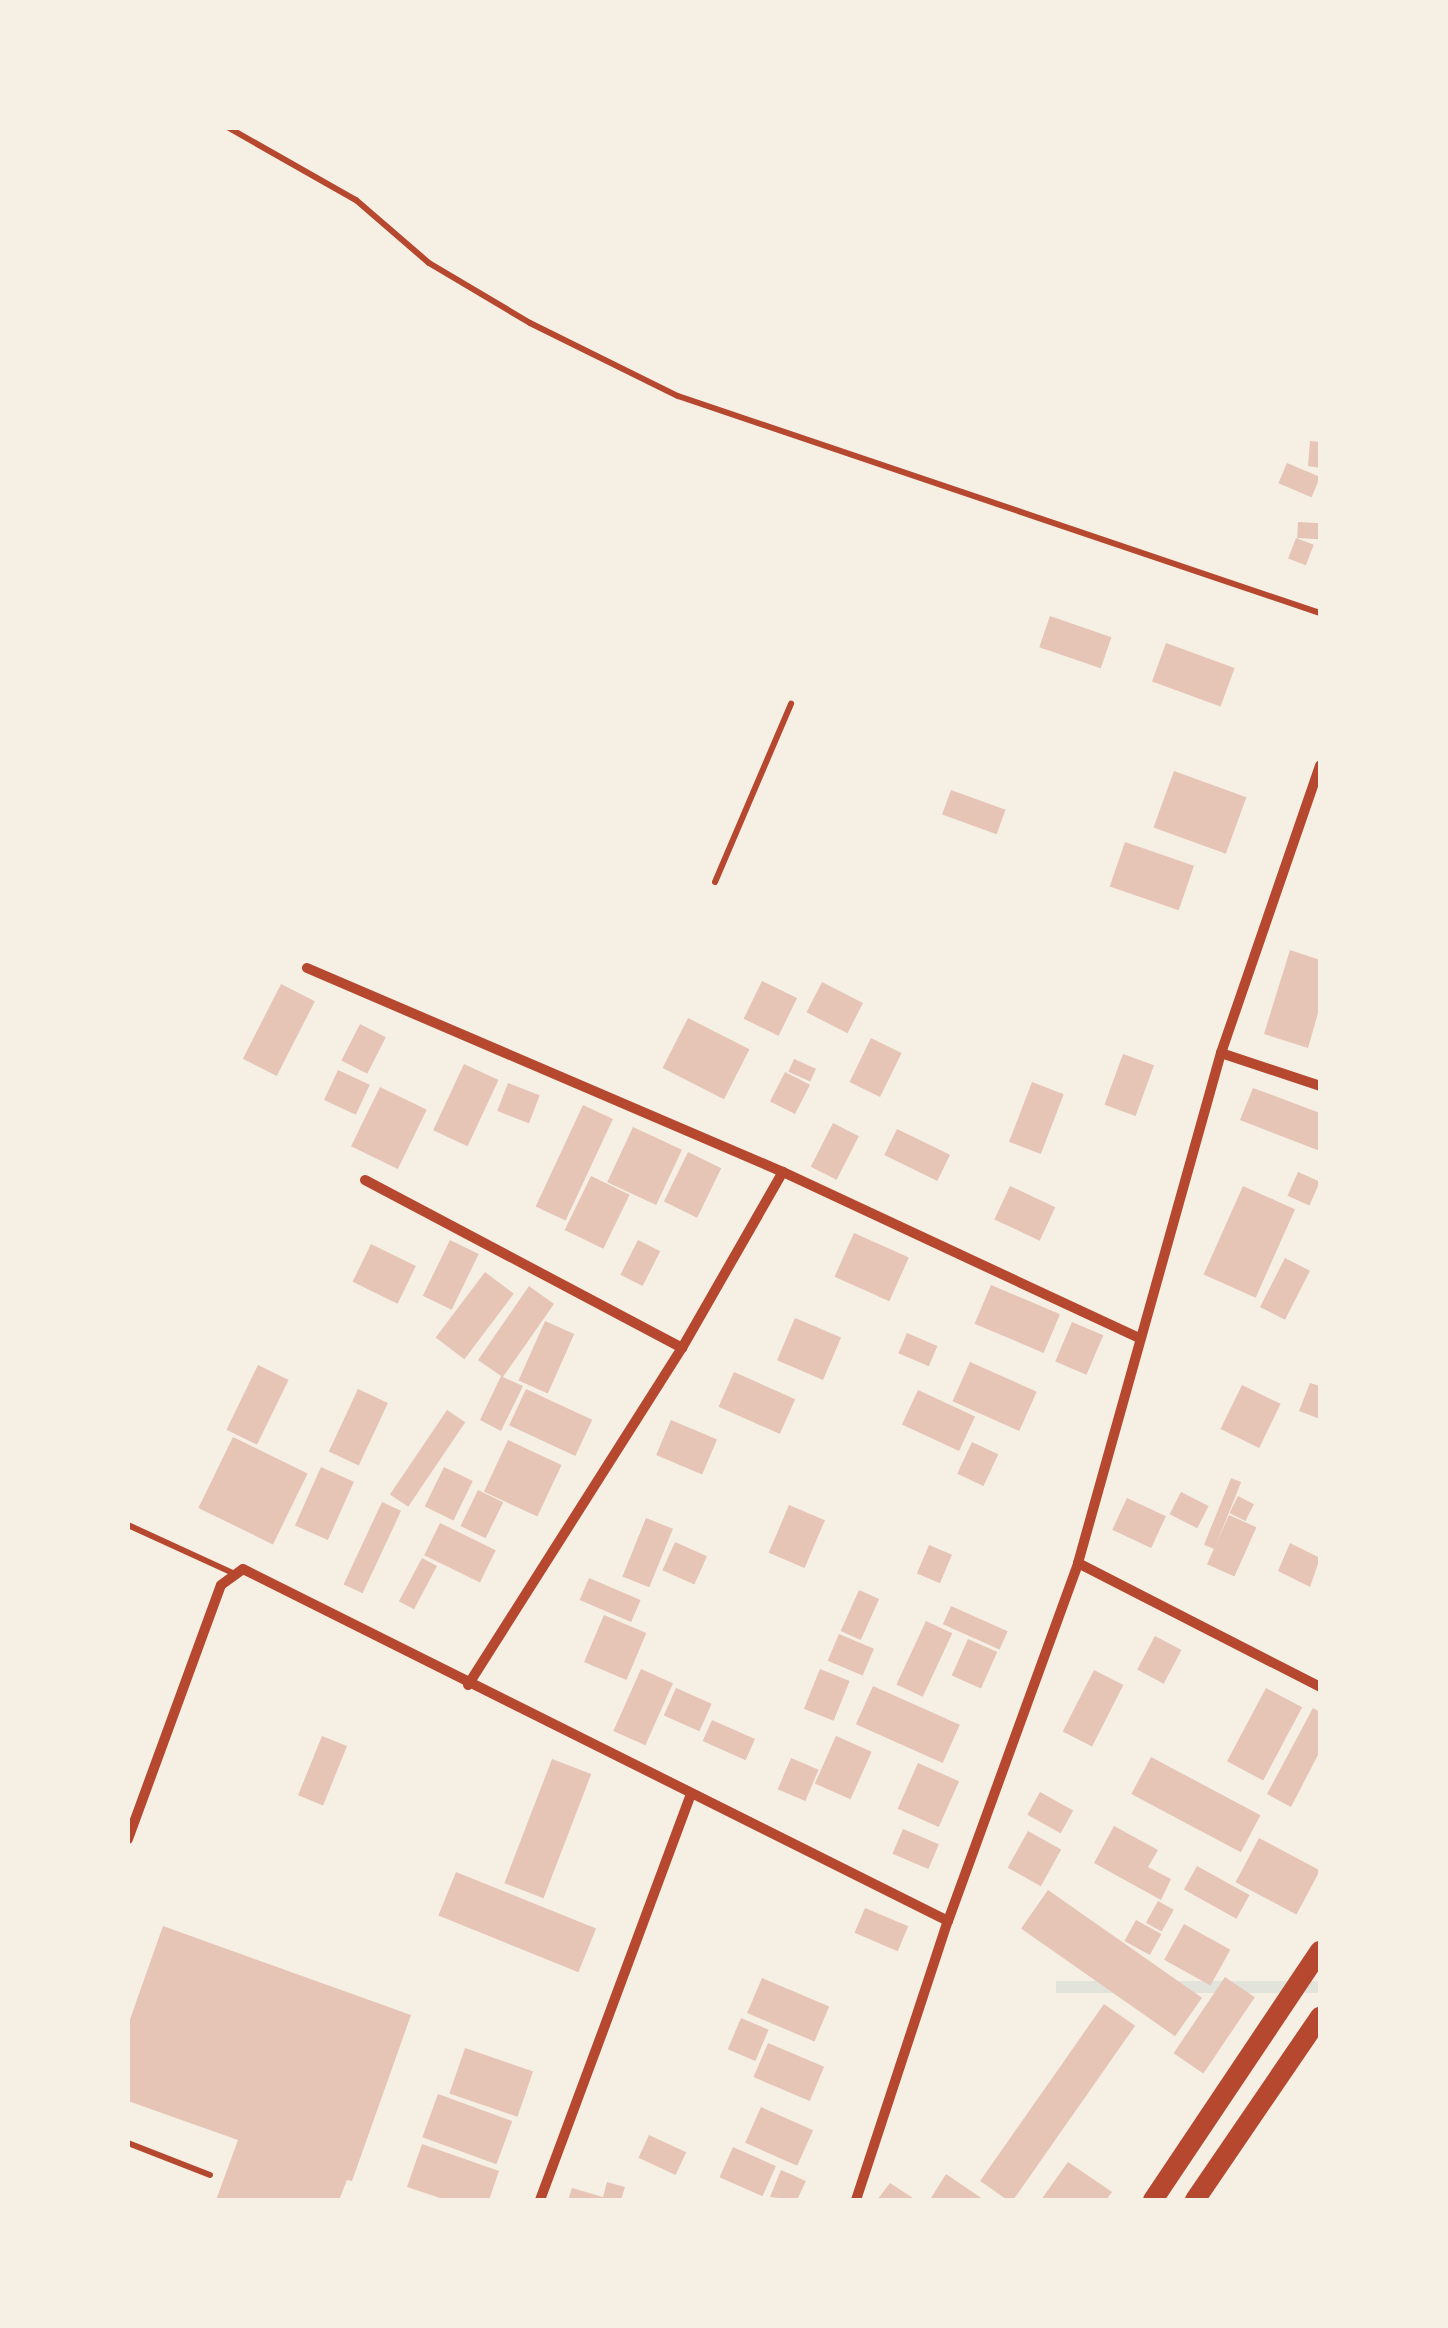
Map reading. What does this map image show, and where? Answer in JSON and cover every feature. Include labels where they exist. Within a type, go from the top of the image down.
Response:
[{"type":"main road","points":[[1153,2200],[1320,1952]]},
{"type":"main road","points":[[1195,2200],[1320,2016]]},
{"type":"street","points":[[856,2200],[948,1921],[1078,1564],[1221,1053],[1320,766]]},
{"type":"street","points":[[308,968],[783,1172],[1139,1338]]},
{"type":"street","points":[[1221,1053],[1320,1086]]},
{"type":"street","points":[[468,1685],[682,1348],[783,1172]]},
{"type":"street","points":[[365,1180],[682,1348]]},
{"type":"street","points":[[1078,1564],[1320,1688]]},
{"type":"street","points":[[128,1839],[222,1585],[233,1573],[243,1570],[690,1796],[948,1921]]},
{"type":"street","points":[[540,2200],[690,1796]]},
{"type":"lane","points":[[228,128],[356,200],[429,263],[530,322],[678,396],[1320,612]]},
{"type":"lane","points":[[715,882],[792,704]]},
{"type":"lane","points":[[128,1525],[233,1573]]},
{"type":"lane","points":[[128,2143],[210,2175]]},
{"type":"shaded area","points":[[1056,1981],[1320,1981],[1320,1993],[1056,1993]]},
{"type":"building","points":[[1310,441],[1320,442],[1320,468],[1308,466]]},
{"type":"building","points":[[1287,463],[1320,477],[1312,497],[1278,483]]},
{"type":"building","points":[[1298,522],[1320,523],[1319,539],[1297,538]]},
{"type":"building","points":[[1296,538],[1314,545],[1306,565],[1288,559]]},
{"type":"building","points":[[1050,616],[1111,637],[1101,668],[1039,647]]},
{"type":"building","points":[[1166,643],[1235,668],[1221,706],[1152,682]]},
{"type":"building","points":[[1174,771],[1246,797],[1226,854],[1153,827]]},
{"type":"building","points":[[951,790],[1006,810],[997,834],[942,814]]},
{"type":"building","points":[[1125,842],[1194,866],[1179,910],[1110,886]]},
{"type":"building","points":[[1290,950],[1320,960],[1320,1006],[1308,1048],[1264,1034]]},
{"type":"building","points":[[762,981],[797,998],[779,1036],[744,1019]]},
{"type":"building","points":[[822,982],[863,1003],[848,1033],[807,1012]]},
{"type":"building","points":[[281,984],[315,1001],[277,1076],[243,1059]]},
{"type":"building","points":[[688,1018],[749,1049],[724,1099],[663,1068]]},
{"type":"building","points":[[360,1024],[386,1037],[367,1074],[341,1061]]},
{"type":"building","points":[[871,1038],[902,1053],[880,1097],[850,1082]]},
{"type":"building","points":[[1123,1054],[1154,1065],[1136,1116],[1105,1105]]},
{"type":"building","points":[[794,1059],[816,1069],[810,1082],[788,1072]]},
{"type":"building","points":[[464,1064],[498,1080],[468,1146],[433,1130]]},
{"type":"building","points":[[338,1070],[370,1085],[356,1115],[324,1100]]},
{"type":"building","points":[[785,1072],[810,1085],[795,1114],[770,1101]]},
{"type":"building","points":[[1032,1082],[1064,1094],[1041,1154],[1009,1142]]},
{"type":"building","points":[[508,1083],[540,1095],[529,1123],[497,1111]]},
{"type":"building","points":[[380,1087],[427,1110],[398,1169],[351,1146]]},
{"type":"building","points":[[1253,1088],[1320,1113],[1320,1151],[1240,1120]]},
{"type":"building","points":[[583,1105],[613,1119],[566,1220],[536,1207]]},
{"type":"building","points":[[833,1123],[859,1136],[837,1180],[811,1167]]},
{"type":"building","points":[[633,1127],[682,1150],[656,1205],[607,1182]]},
{"type":"building","points":[[897,1129],[950,1155],[937,1181],[884,1155]]},
{"type":"building","points":[[688,1152],[721,1168],[697,1218],[664,1201]]},
{"type":"building","points":[[1298,1172],[1320,1182],[1309,1206],[1287,1196]]},
{"type":"building","points":[[591,1176],[630,1195],[603,1249],[565,1230]]},
{"type":"building","points":[[1010,1186],[1055,1207],[1040,1241],[994,1220]]},
{"type":"building","points":[[1243,1186],[1295,1209],[1256,1298],[1204,1275]]},
{"type":"building","points":[[854,1233],[909,1257],[889,1301],[834,1277]]},
{"type":"building","points":[[450,1240],[479,1254],[452,1310],[423,1296]]},
{"type":"building","points":[[638,1240],[660,1251],[643,1286],[620,1275]]},
{"type":"building","points":[[371,1244],[416,1266],[398,1304],[353,1282]]},
{"type":"building","points":[[1285,1258],[1310,1271],[1285,1320],[1260,1307]]},
{"type":"building","points":[[485,1272],[514,1294],[464,1359],[436,1337]]},
{"type":"building","points":[[991,1285],[1060,1314],[1044,1353],[975,1324]]},
{"type":"building","points":[[529,1286],[554,1304],[503,1377],[523,1386],[501,1431],[480,1420],[501,1376],[478,1360]]},
{"type":"building","points":[[795,1318],[841,1338],[823,1380],[777,1360]]},
{"type":"building","points":[[545,1321],[574,1334],[548,1393],[519,1380]]},
{"type":"building","points":[[1072,1322],[1103,1335],[1086,1375],[1055,1362]]},
{"type":"building","points":[[907,1333],[937,1346],[929,1366],[898,1353]]},
{"type":"building","points":[[970,1362],[1037,1392],[1019,1431],[953,1401]]},
{"type":"building","points":[[258,1365],[289,1380],[257,1445],[226,1430]]},
{"type":"building","points":[[734,1372],[795,1399],[780,1434],[719,1407]]},
{"type":"building","points":[[1310,1383],[1320,1386],[1320,1419],[1299,1411]]},
{"type":"building","points":[[1242,1385],[1281,1404],[1259,1448],[1221,1429]]},
{"type":"building","points":[[358,1389],[388,1403],[359,1465],[329,1452]]},
{"type":"building","points":[[526,1389],[592,1420],[575,1456],[509,1425]]},
{"type":"building","points":[[918,1390],[975,1417],[959,1451],[902,1424]]},
{"type":"building","points":[[447,1410],[465,1422],[408,1507],[390,1495]]},
{"type":"building","points":[[671,1420],[717,1440],[702,1475],[656,1455]]},
{"type":"building","points":[[233,1437],[308,1473],[273,1544],[198,1508]]},
{"type":"building","points":[[508,1440],[561,1465],[537,1517],[484,1492]]},
{"type":"building","points":[[972,1442],[998,1454],[983,1486],[957,1474]]},
{"type":"building","points":[[321,1467],[354,1482],[328,1540],[295,1525]]},
{"type":"building","points":[[444,1467],[473,1481],[453,1521],[425,1507]]},
{"type":"building","points":[[1231,1478],[1241,1482],[1214,1549],[1204,1545]]},
{"type":"building","points":[[478,1490],[503,1502],[486,1538],[460,1526]]},
{"type":"building","points":[[1181,1492],[1209,1506],[1197,1528],[1170,1514]]},
{"type":"building","points":[[1238,1496],[1254,1504],[1245,1521],[1229,1513]]},
{"type":"building","points":[[1127,1498],[1166,1516],[1151,1548],[1112,1530]]},
{"type":"building","points":[[382,1502],[401,1511],[363,1593],[344,1584]]},
{"type":"building","points":[[789,1505],[825,1520],[805,1568],[769,1553]]},
{"type":"building","points":[[1229,1515],[1256,1527],[1234,1577],[1207,1564]]},
{"type":"building","points":[[646,1518],[673,1529],[649,1587],[622,1576]]},
{"type":"building","points":[[440,1523],[496,1550],[480,1583],[424,1555]]},
{"type":"building","points":[[675,1542],[707,1556],[694,1585],[662,1570]]},
{"type":"building","points":[[1290,1543],[1320,1558],[1310,1587],[1278,1571]]},
{"type":"building","points":[[929,1545],[952,1555],[940,1583],[917,1574]]},
{"type":"building","points":[[422,1558],[437,1566],[414,1609],[399,1601]]},
{"type":"building","points":[[589,1578],[641,1600],[631,1622],[580,1600]]},
{"type":"building","points":[[859,1590],[879,1599],[861,1640],[841,1631]]},
{"type":"building","points":[[951,1606],[1008,1631],[1000,1649],[943,1624]]},
{"type":"building","points":[[604,1615],[646,1633],[626,1680],[584,1662]]},
{"type":"building","points":[[926,1621],[952,1633],[923,1697],[896,1684]]},
{"type":"building","points":[[839,1634],[874,1649],[863,1676],[828,1661]]},
{"type":"building","points":[[1155,1636],[1181,1650],[1164,1684],[1137,1670]]},
{"type":"building","points":[[968,1639],[997,1652],[981,1689],[952,1676]]},
{"type":"building","points":[[641,1669],[673,1683],[645,1745],[613,1731]]},
{"type":"building","points":[[820,1669],[850,1681],[834,1721],[804,1709]]},
{"type":"building","points":[[1094,1670],[1123,1685],[1092,1746],[1063,1731]]},
{"type":"building","points":[[873,1686],[960,1725],[943,1763],[856,1724]]},
{"type":"building","points":[[676,1688],[712,1704],[699,1731],[664,1715]]},
{"type":"building","points":[[1266,1688],[1302,1707],[1263,1781],[1227,1761]]},
{"type":"building","points":[[1313,1708],[1320,1712],[1320,1751],[1291,1807],[1267,1794]]},
{"type":"building","points":[[712,1720],[755,1739],[746,1760],[703,1741]]},
{"type":"building","points":[[322,1736],[347,1746],[323,1805],[298,1795]]},
{"type":"building","points":[[836,1736],[872,1752],[850,1799],[815,1784]]},
{"type":"building","points":[[1151,1757],[1260,1815],[1241,1852],[1131,1794]]},
{"type":"building","points":[[791,1758],[819,1770],[805,1801],[778,1789]]},
{"type":"building","points":[[552,1759],[591,1774],[544,1898],[504,1883]]},
{"type":"building","points":[[918,1763],[959,1781],[939,1827],[898,1809]]},
{"type":"building","points":[[1040,1792],[1073,1810],[1061,1833],[1027,1815]]},
{"type":"building","points":[[1114,1826],[1158,1850],[1148,1867],[1171,1879],[1161,1900],[1094,1863]]},
{"type":"building","points":[[903,1829],[939,1844],[928,1869],[892,1854]]},
{"type":"building","points":[[1028,1831],[1061,1849],[1041,1886],[1008,1868]]},
{"type":"building","points":[[1259,1838],[1320,1870],[1296,1915],[1236,1882]]},
{"type":"building","points":[[1197,1866],[1249,1895],[1236,1919],[1184,1890]]},
{"type":"building","points":[[456,1872],[596,1929],[578,1972],[438,1916]]},
{"type":"building","points":[[1048,1890],[1202,1998],[1175,2036],[1021,1929]]},
{"type":"building","points":[[1158,1901],[1174,1910],[1162,1932],[1146,1923]]},
{"type":"building","points":[[865,1908],[908,1926],[898,1951],[854,1933]]},
{"type":"building","points":[[1136,1920],[1161,1934],[1150,1955],[1124,1941]]},
{"type":"building","points":[[1184,1924],[1230,1950],[1210,1986],[1164,1960]]},
{"type":"building","points":[[163,1926],[411,2015],[352,2181],[347,2180],[339,2200],[216,2200],[238,2140],[128,2101],[128,2025]]},
{"type":"building","points":[[1225,1977],[1255,1997],[1203,2073],[1174,2053]]},
{"type":"building","points":[[762,1978],[829,2007],[814,2042],[747,2013]]},
{"type":"building","points":[[1104,2004],[1135,2026],[1013,2200],[980,2181]]},
{"type":"building","points":[[741,2018],[769,2030],[755,2061],[728,2049]]},
{"type":"building","points":[[768,2043],[824,2067],[810,2101],[754,2077]]},
{"type":"building","points":[[465,2048],[533,2071],[517,2117],[449,2093]]},
{"type":"building","points":[[438,2094],[512,2121],[497,2164],[422,2137]]},
{"type":"building","points":[[761,2107],[813,2130],[797,2166],[745,2143]]},
{"type":"building","points":[[649,2135],[686,2152],[676,2175],[638,2158]]},
{"type":"building","points":[[422,2144],[499,2171],[489,2200],[446,2200],[407,2187]]},
{"type":"building","points":[[733,2147],[776,2166],[763,2196],[720,2177]]},
{"type":"building","points":[[1068,2162],[1112,2192],[1106,2200],[1041,2200]]},
{"type":"building","points":[[781,2170],[806,2181],[797,2200],[770,2197]]},
{"type":"building","points":[[946,2174],[984,2200],[931,2198]]},
{"type":"building","points":[[607,2182],[625,2187],[621,2200],[568,2200],[572,2188],[603,2197]]},
{"type":"building","points":[[890,2183],[916,2200],[877,2200]]}]
